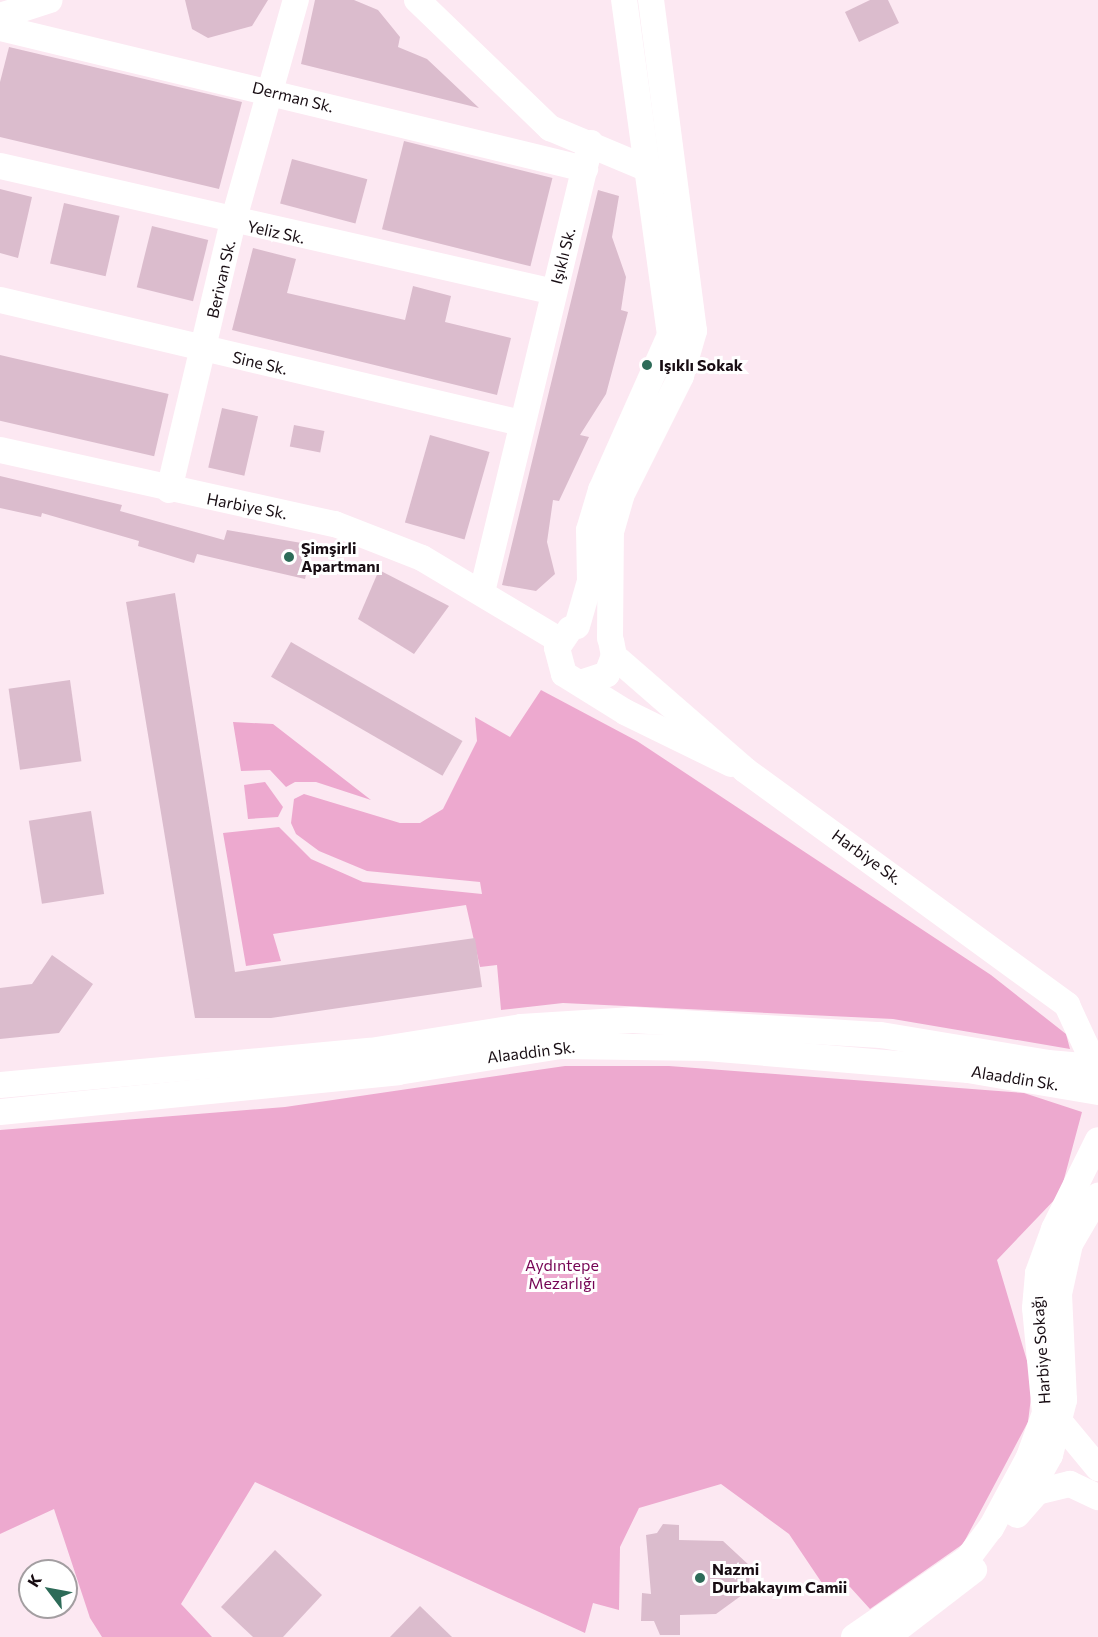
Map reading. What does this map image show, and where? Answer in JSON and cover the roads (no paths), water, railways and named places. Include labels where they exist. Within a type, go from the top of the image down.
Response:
[{"type":"street","points":[[0,16],[50,0]]},
{"type":"street","name":"Berivan Sk.","points":[[169,490],[205,350],[233,222],[296,0]]},
{"type":"street","points":[[417,0],[550,128],[591,142],[647,170],[671,178]]},
{"type":"street","points":[[624,0],[670,335],[601,490],[589,530],[590,581],[568,633],[559,666],[580,683],[677,739],[745,770]]},
{"type":"street","points":[[580,683],[599,680],[612,647],[611,532],[621,496],[691,350],[694,331],[671,178],[651,0]]},
{"type":"street","name":"Derman Sk.","points":[[0,28],[269,90],[585,169]]},
{"type":"street","name":"Işıklı Sk.","points":[[482,592],[520,423],[591,142]]},
{"type":"street","name":"Yeliz Sk.","points":[[0,166],[233,222],[554,292]]},
{"type":"street","name":"Sine Sk.","points":[[0,300],[520,423]]},
{"type":"street","name":"Harbiye Sk.","points":[[0,450],[169,490],[335,524],[422,558],[482,592]]},
{"type":"street","points":[[482,592],[568,633],[596,626],[612,647]]},
{"type":"street","name":"Harbiye Sk.","points":[[612,647],[745,770],[1067,1005],[1097,1066]]},
{"type":"street","points":[[1067,1005],[1098,1033]]},
{"type":"street","name":"Alaaddin Sk.","points":[[0,1085],[152,1068],[370,1051],[521,1027],[633,1020],[881,1035],[1048,1063],[1097,1066]]},
{"type":"street","name":"Alaaddin Sk.","points":[[0,1112],[398,1072],[561,1046],[707,1048],[968,1070],[1098,1092]]},
{"type":"street","points":[[180,1066],[185,1093]]},
{"type":"street","points":[[152,1068],[154,1097]]},
{"type":"street","name":"Harbiye Sokağı","points":[[854,1637],[968,1558],[991,1528],[1029,1457],[1045,1413],[1035,1308],[1038,1273],[1054,1229],[1098,1140]]},
{"type":"street","name":"Harbiye Sokağı","points":[[912,1637],[964,1582],[1017,1515],[1050,1455],[1060,1422],[1065,1351],[1059,1294],[1070,1244],[1098,1196]]},
{"type":"street","points":[[1060,1422],[1098,1468]]},
{"type":"street","points":[[1017,1515],[1037,1492],[1070,1484],[1098,1497]]},
{"type":"street","name":"Harbiye Sokağı","points":[[887,1637],[964,1582]]},
{"type":"place","name":"Işıklı Sokak","points":[[647,365]]},
{"type":"place","name":"Şimşirli Apartmanı","points":[[289,557]]},
{"type":"place","name":"Nazmi Durbakayım Camii","points":[[700,1578]]},
{"type":"park label","name":"Aydıntepe Mezarlığı","points":[[562,1274]]}]
